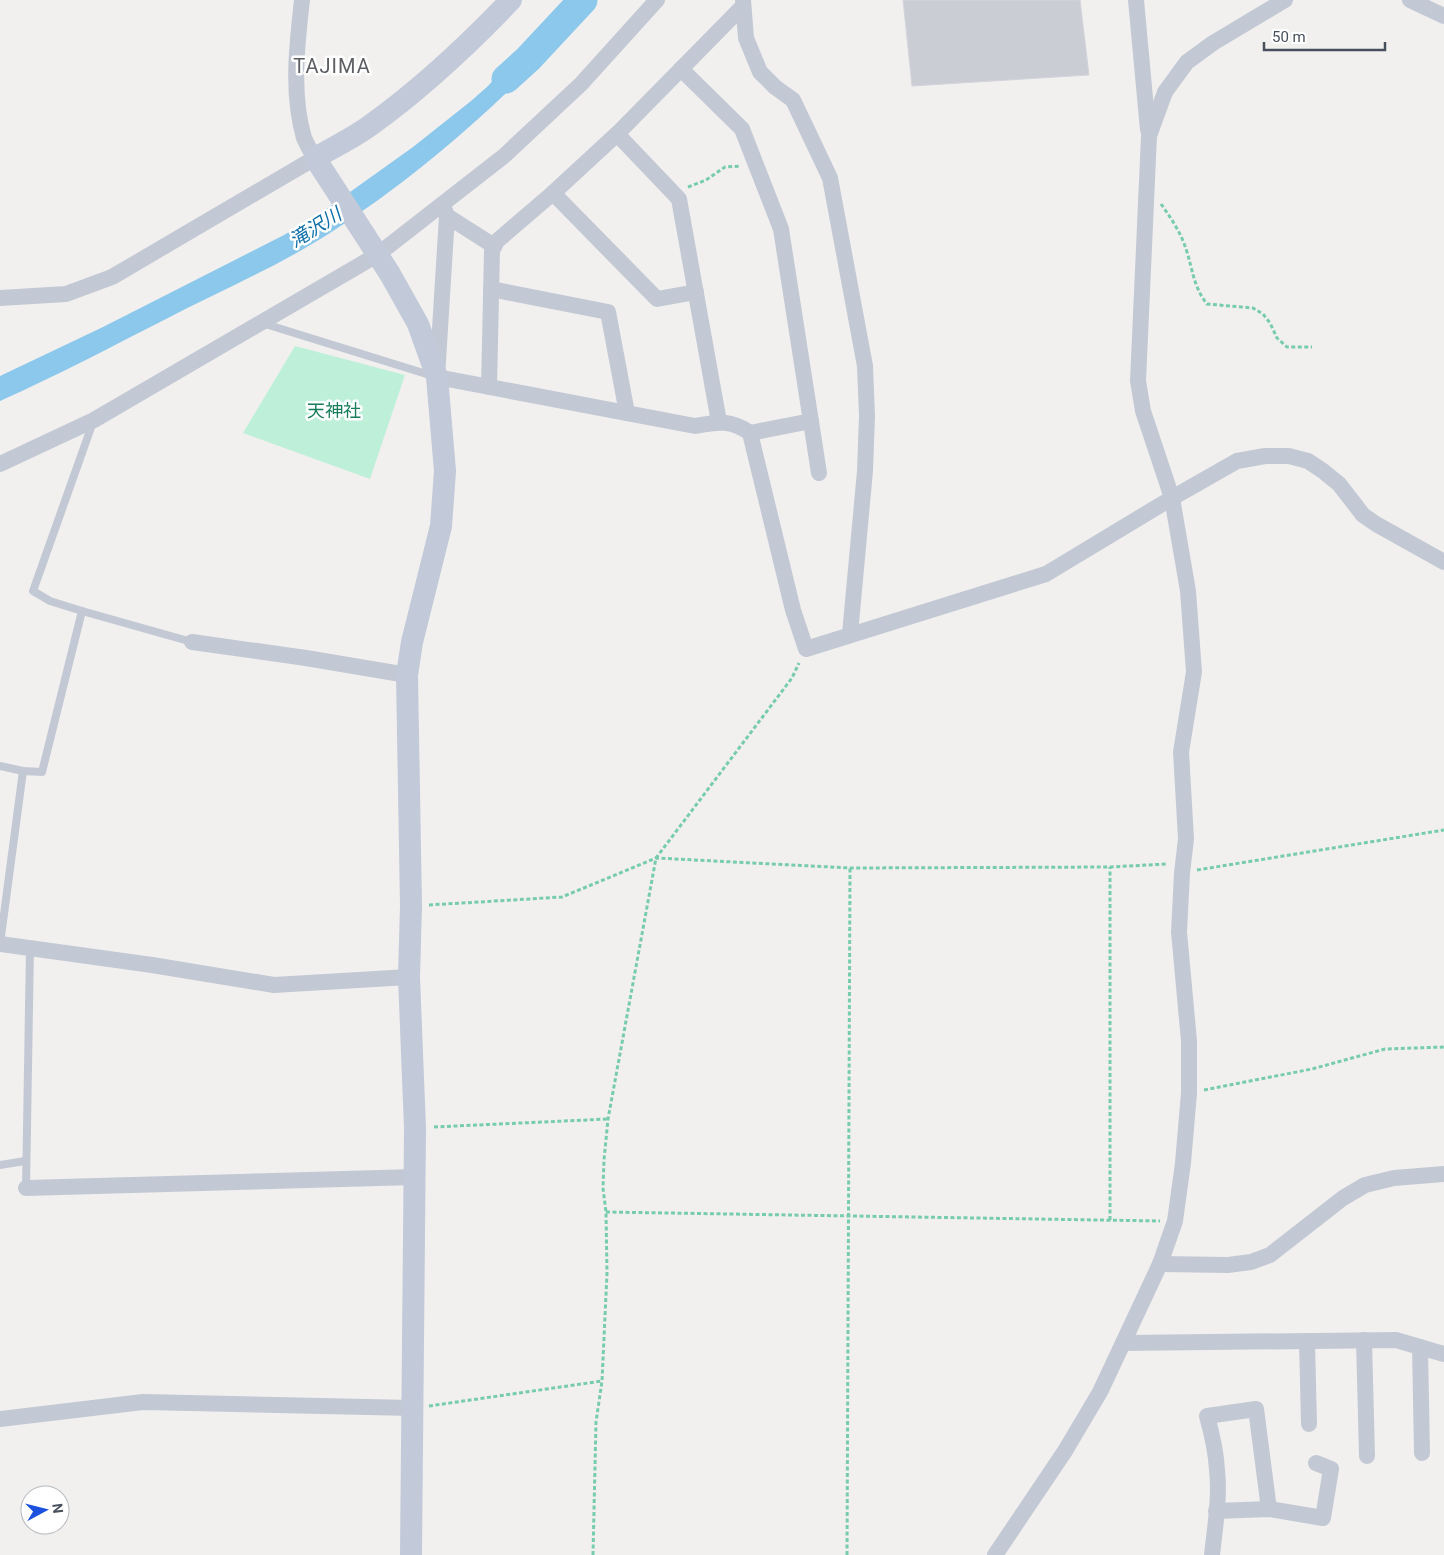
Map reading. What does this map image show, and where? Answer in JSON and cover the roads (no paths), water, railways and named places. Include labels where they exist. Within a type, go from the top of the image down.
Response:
[{"type":"street","points":[[302,0],[296,51],[297,102],[305,139],[319,165],[390,274],[418,324],[437,377]]},
{"type":"street","points":[[0,298],[66,294],[112,276],[319,165],[424,84],[511,0]]},
{"type":"street","points":[[0,464],[94,420],[261,323],[374,250],[445,210],[581,84],[657,0]]},
{"type":"street","points":[[995,1555],[1065,1451],[1100,1392],[1160,1264],[1175,1221],[1189,1092],[1189,1041],[1179,932],[1182,868],[1186,839],[1181,752],[1194,672],[1188,591],[1172,498],[1143,411],[1138,382],[1148,136],[1136,0]]},
{"type":"street","points":[[1148,136],[1165,92],[1187,62],[1213,43],[1285,0]]},
{"type":"street","points":[[1410,0],[1444,16]]},
{"type":"street","points":[[488,387],[492,250],[496,241],[553,193],[617,134],[743,3]]},
{"type":"street","points":[[743,3],[746,38],[760,72],[774,87],[793,100],[830,178],[865,366],[867,416],[866,470],[850,634]]},
{"type":"street","points":[[681,69],[742,129],[781,229],[819,473]]},
{"type":"street","points":[[617,134],[679,199],[720,422]]},
{"type":"street","points":[[553,193],[657,299],[696,292]]},
{"type":"street","points":[[445,210],[494,246]]},
{"type":"street","points":[[411,1555],[415,1128],[409,977],[411,906],[407,675],[412,642],[441,526],[445,471],[437,377],[445,210]]},
{"type":"street","points":[[491,289],[608,312],[627,413]]},
{"type":"street","points":[[437,377],[695,426],[720,422],[739,425],[750,433],[793,610],[806,649],[1046,574],[1237,461],[1265,456],[1289,456],[1308,461],[1339,484],[1363,515],[1444,562]]},
{"type":"street","points":[[750,433],[811,421]]},
{"type":"street","points":[[192,642],[407,675]]},
{"type":"street","points":[[0,944],[152,965],[274,985],[409,977]]},
{"type":"street","points":[[1160,1264],[1228,1266],[1251,1262],[1270,1254],[1343,1198],[1365,1185],[1394,1178],[1444,1174]]},
{"type":"street","points":[[26,1188],[415,1177]]},
{"type":"street","points":[[1364,1340],[1367,1456]]},
{"type":"street","points":[[1123,1343],[1396,1340],[1444,1354]]},
{"type":"street","points":[[1307,1341],[1309,1424]]},
{"type":"street","points":[[1420,1347],[1422,1453]]},
{"type":"street","points":[[0,1419],[143,1402],[413,1408]]},
{"type":"street","points":[[1212,1555],[1218,1471],[1207,1416],[1256,1409],[1270,1509]]},
{"type":"street","points":[[1216,1511],[1270,1509],[1323,1518],[1331,1469],[1316,1463]]},
{"type":"lane","points":[[261,323],[437,377]]},
{"type":"lane","points":[[94,420],[66,504],[33,591],[50,601],[192,642]]},
{"type":"lane","points":[[0,766],[22,771],[42,772],[82,611]]},
{"type":"lane","points":[[0,944],[22,771]]},
{"type":"lane","points":[[26,1188],[30,948]]},
{"type":"lane","points":[[0,1165],[25,1161]]},
{"type":"water","points":[[526,45],[542,57],[519,81],[469,128],[416,172],[333,231],[272,266],[0,401],[0,376],[103,327],[284,235],[322,212],[413,147],[471,101],[488,86]]},
{"type":"waterway","name":"滝沢川","points":[[506,79],[528,59],[583,0]]},
{"type":"district","name":"TAJIMA","points":[[332,66]]},
{"type":"park label","name":"天神社","points":[[334,411]]}]
